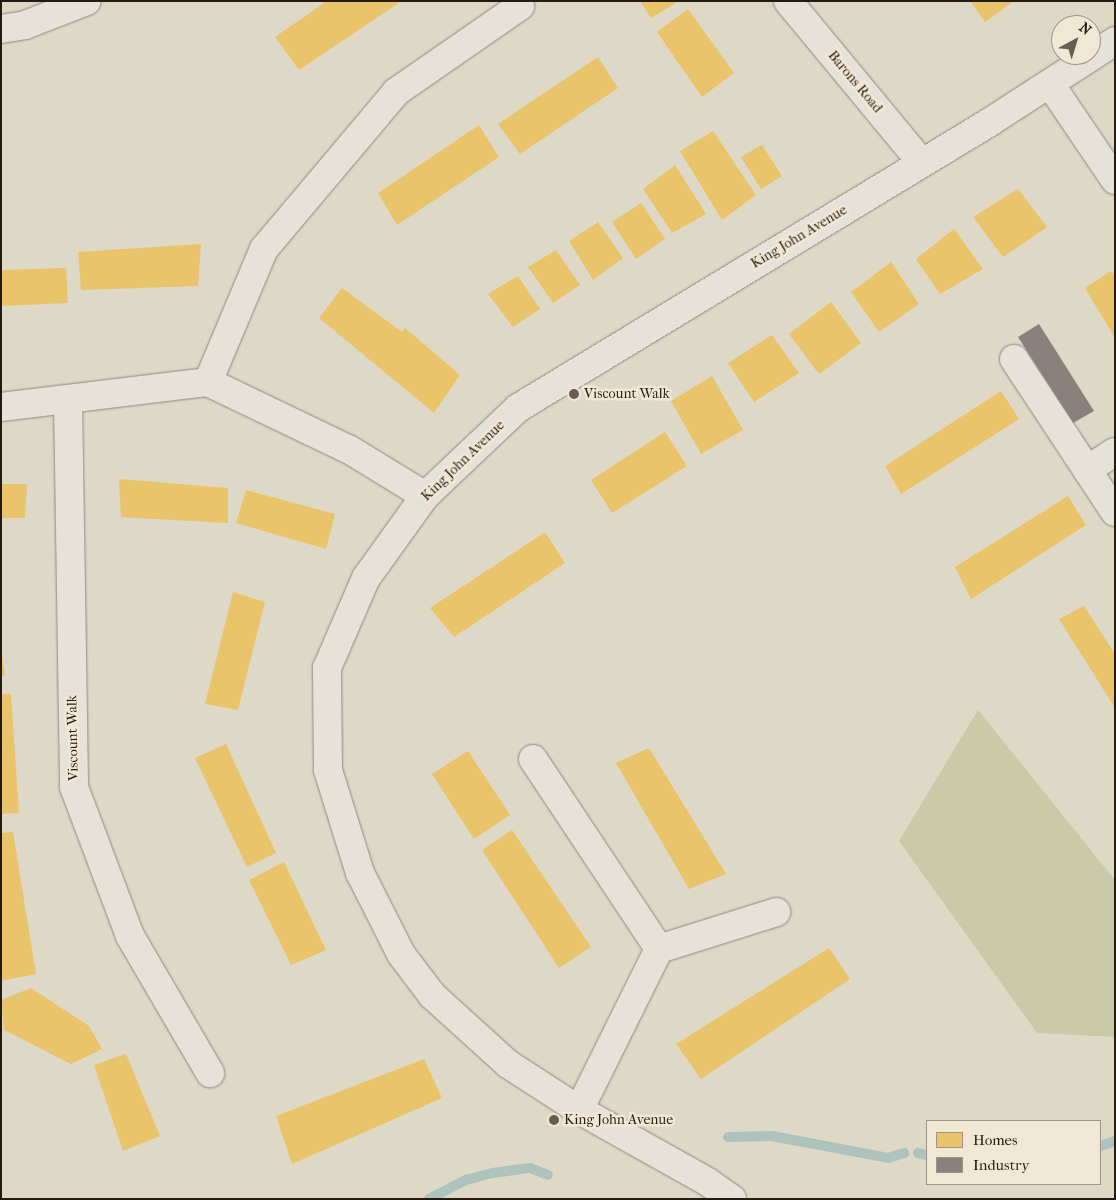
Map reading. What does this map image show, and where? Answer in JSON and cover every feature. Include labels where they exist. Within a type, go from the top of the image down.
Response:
[{"type":"street","points":[[1,29],[25,25],[87,1]]},
{"type":"street","name":"Barons Road","points":[[788,1],[922,163]]},
{"type":"street","points":[[208,382],[264,249],[396,92],[520,6]]},
{"type":"street","name":"King John Avenue","points":[[732,1199],[708,1182],[579,1110],[508,1064],[432,996],[401,954],[360,873],[328,770],[327,668],[366,578],[425,496],[518,408],[922,163],[1050,84],[1115,41]]},
{"type":"street","points":[[1050,84],[1115,180]]},
{"type":"street","points":[[1014,359],[1115,512]]},
{"type":"street","points":[[1,407],[208,382],[350,450],[425,496]]},
{"type":"street","name":"Viscount Walk","points":[[68,400],[74,787],[130,936],[210,1074]]},
{"type":"street","points":[[1087,470],[1115,452]]},
{"type":"street","points":[[533,759],[659,949]]},
{"type":"street","points":[[579,1110],[659,949],[776,912]]},
{"type":"green space","points":[[978,710],[1115,880],[1115,1037],[1037,1033],[899,841]]},
{"type":"building: Homes","points":[[327,1],[397,1],[399,3],[299,70],[275,37]]},
{"type":"building: Homes","points":[[640,1],[679,1],[651,18]]},
{"type":"building: Homes","points":[[970,1],[1014,1],[985,22]]},
{"type":"building: Homes","points":[[688,9],[734,73],[702,97],[657,32]]},
{"type":"building: Homes","points":[[598,57],[618,88],[520,154],[498,124]]},
{"type":"building: Homes","points":[[479,125],[499,157],[397,225],[378,193]]},
{"type":"building: Homes","points":[[713,131],[756,195],[722,220],[680,151]]},
{"type":"building: Homes","points":[[762,145],[782,176],[761,189],[741,157]]},
{"type":"building: Homes","points":[[675,165],[706,214],[672,233],[643,189]]},
{"type":"building: Homes","points":[[1018,189],[1047,227],[1003,257],[973,217]]},
{"type":"building: Homes","points":[[641,203],[665,239],[636,259],[612,222]]},
{"type":"building: Homes","points":[[598,222],[623,258],[593,280],[569,241]]},
{"type":"building: Homes","points":[[954,229],[983,269],[940,294],[916,259]]},
{"type":"building: Homes","points":[[201,244],[198,286],[81,290],[78,252]]},
{"type":"building: Homes","points":[[556,250],[580,285],[553,303],[528,267]]},
{"type":"building: Homes","points":[[891,262],[919,304],[879,332],[851,292]]},
{"type":"building: Homes","points":[[66,268],[68,303],[1,306],[1,270]]},
{"type":"building: Homes","points":[[1111,271],[1115,276],[1115,338],[1085,288]]},
{"type":"building: Homes","points":[[518,276],[540,309],[513,327],[488,294]]},
{"type":"building: Homes","points":[[342,288],[402,332],[405,328],[460,375],[434,413],[319,318]]},
{"type":"building: Homes","points":[[831,302],[861,343],[819,374],[789,334]]},
{"type":"building: Homes","points":[[772,335],[799,373],[754,402],[728,363]]},
{"type":"building: Homes","points":[[712,376],[743,430],[701,454],[671,401]]},
{"type":"building: Homes","points":[[1001,391],[1019,419],[901,494],[885,466]]},
{"type":"building: Homes","points":[[665,432],[687,466],[612,513],[591,480]]},
{"type":"building: Homes","points":[[119,479],[228,488],[228,523],[121,517]]},
{"type":"building: Homes","points":[[1,484],[27,484],[25,518],[1,518]]},
{"type":"building: Homes","points":[[246,490],[335,514],[326,549],[236,523]]},
{"type":"building: Homes","points":[[1068,496],[1086,525],[971,599],[955,567]]},
{"type":"building: Homes","points":[[545,532],[565,563],[454,637],[430,608]]},
{"type":"building: Homes","points":[[233,592],[265,602],[238,710],[205,704]]},
{"type":"building: Homes","points":[[1084,606],[1115,654],[1115,708],[1059,619]]},
{"type":"building: Homes","points":[[1,648],[5,675],[1,676]]},
{"type":"building: Homes","points":[[1,694],[11,694],[19,813],[1,814]]},
{"type":"building: Homes","points":[[226,744],[276,853],[247,867],[195,758]]},
{"type":"building: Homes","points":[[649,748],[726,874],[689,889],[616,763]]},
{"type":"building: Homes","points":[[468,751],[510,815],[474,839],[432,774]]},
{"type":"building: Homes","points":[[512,830],[591,947],[559,968],[482,850]]},
{"type":"building: Homes","points":[[13,832],[36,974],[1,981],[1,833]]},
{"type":"building: Homes","points":[[284,862],[326,950],[291,965],[249,880]]},
{"type":"building: Homes","points":[[829,948],[850,979],[701,1079],[676,1044]]},
{"type":"building: Homes","points":[[31,988],[89,1026],[102,1049],[71,1064],[4,1030],[1,1000]]},
{"type":"building: Homes","points":[[126,1054],[160,1136],[123,1151],[94,1065]]},
{"type":"building: Homes","points":[[424,1059],[442,1098],[292,1164],[276,1116]]},
{"type":"building: Industry","points":[[1039,324],[1094,411],[1073,423],[1018,337]]},
{"type":"waterway","points":[[728,1137],[772,1136],[888,1158],[904,1153]]},
{"type":"waterway","points":[[1101,1146],[1115,1141]]},
{"type":"waterway","points":[[918,1153],[926,1155]]},
{"type":"waterway","points":[[429,1199],[466,1180],[493,1173],[530,1168],[548,1175]]},
{"type":"place","name":"Viscount Walk","points":[[574,394]]},
{"type":"place","name":"King John Avenue","points":[[554,1120]]}]
